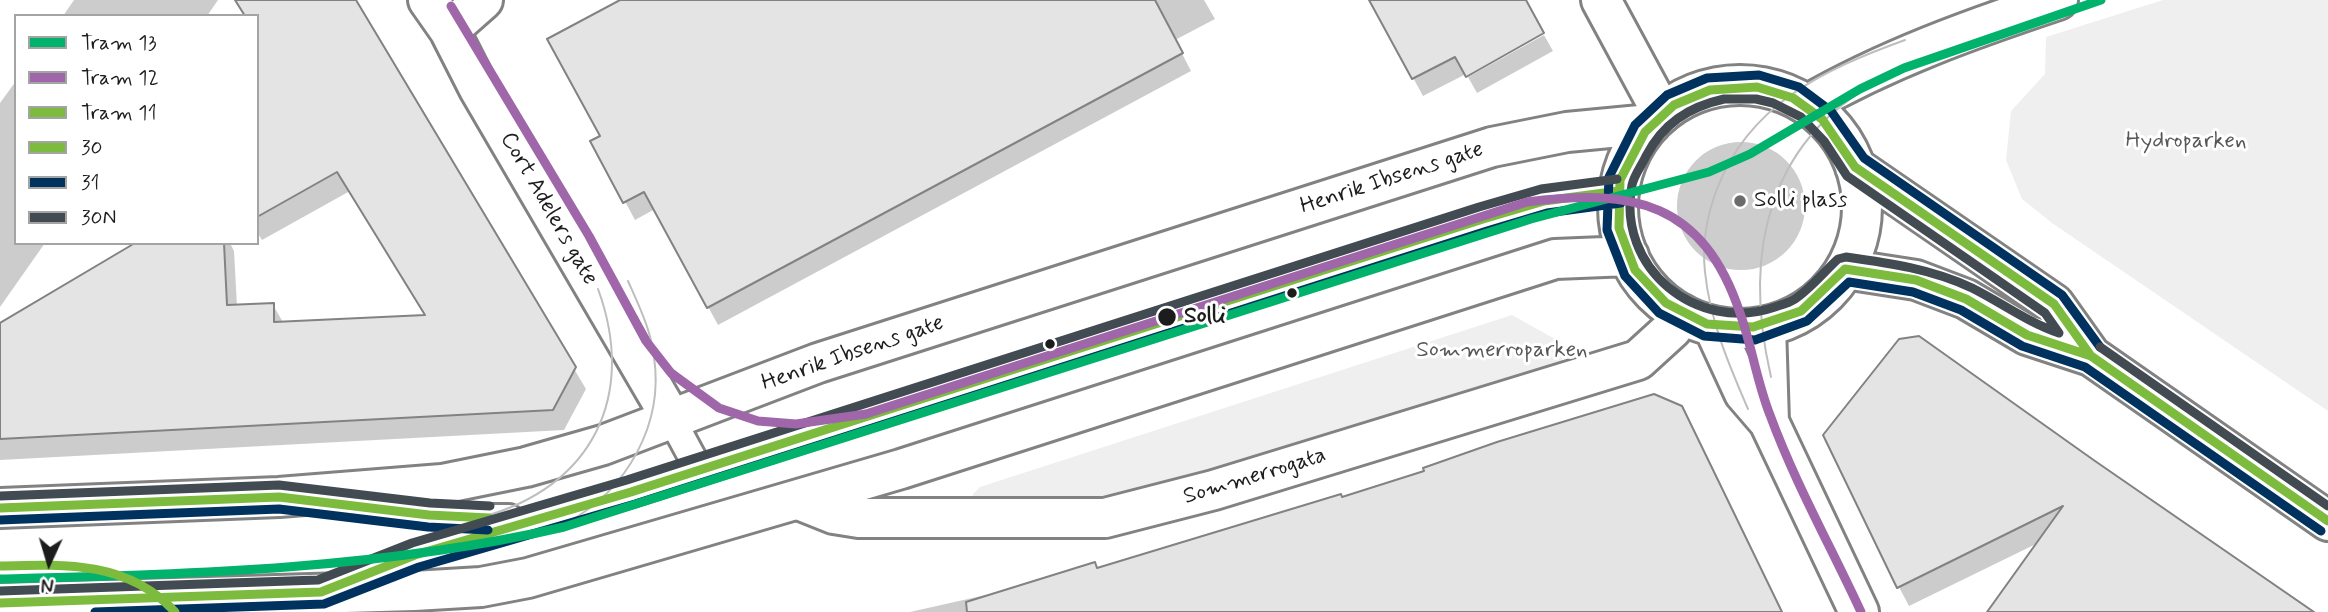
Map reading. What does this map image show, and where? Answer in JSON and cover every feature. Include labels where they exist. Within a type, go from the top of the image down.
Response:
[{"type":"main road","points":[[439,15],[483,0]]},
{"type":"main road","points":[[1601,0],[1657,118]]},
{"type":"main road","points":[[1807,105],[1858,76],[1942,39],[2058,0]]},
{"type":"main road","name":"Cort Adelers gate","points":[[439,15],[479,89],[671,418]]},
{"type":"main road","points":[[1749,86],[1779,92],[1807,105],[1836,132],[1855,167],[1862,193],[1862,219],[1856,245],[1845,270],[1830,290],[1789,319],[1766,326],[1731,329],[1698,320],[1645,284],[1629,256],[1619,224],[1619,191],[1625,167],[1636,144],[1657,118],[1688,97],[1718,87],[1749,86]]},
{"type":"main road","name":"Henrik Ibsens gate","points":[[0,508],[279,497],[442,484],[562,457],[603,445],[818,363],[1492,147],[1657,118]]},
{"type":"main road","points":[[1855,167],[2054,304],[2091,356]]},
{"type":"main road","points":[[0,603],[200,604],[321,592],[481,587],[528,578],[799,500],[1555,259],[1629,256]]},
{"type":"main road","points":[[1845,270],[1916,280],[1966,299],[2027,335],[2091,356],[2328,521]]},
{"type":"main road","points":[[1698,320],[1744,393],[1769,422],[1859,612]]},
{"type":"main road","name":"Sommerrogata","points":[[799,500],[834,514],[859,518],[1105,518],[1214,490],[1638,360],[1672,329],[1698,320]]},
{"type":"main road","points":[[1766,326],[1769,422]]},
{"type":"lane","points":[[321,592],[415,555],[699,470],[1495,216],[1544,201],[1619,191]]},
{"type":"lane","points":[[671,418],[699,470]]},
{"type":"lane","points":[[279,497],[466,518],[542,518]]},
{"type":"green space","name":"Hydroparken","points":[[2163,0],[2328,0],[2328,411],[2052,223],[2022,199],[2006,160],[2011,111],[2045,74],[2046,37]]},
{"type":"green space","name":"Sommerroparken","points":[[1512,315],[1564,344],[1562,365],[1118,501],[973,506],[973,494],[980,487]]},
{"type":"shaded area","points":[[1741,142],[1766,147],[1786,161],[1800,181],[1805,206],[1800,231],[1786,251],[1766,265],[1741,270],[1716,265],[1696,251],[1682,231],[1677,206],[1682,181],[1696,161],[1716,147]]},
{"type":"building","points":[[235,0],[356,0],[576,367],[553,410],[0,439],[0,323],[132,245],[224,245],[227,305],[274,303],[274,322],[425,315],[337,172],[259,216],[259,14],[244,14]]},
{"type":"building","points":[[620,0],[1155,0],[1183,53],[707,308],[644,192],[623,203],[590,141],[600,136],[547,39]]},
{"type":"building","points":[[1369,0],[1526,0],[1544,33],[1466,77],[1455,57],[1412,79]]},
{"type":"building","points":[[1919,336],[2314,612],[1987,612],[2063,506],[1897,588],[1823,435],[1899,339]]},
{"type":"building","points":[[1654,394],[1682,406],[1782,612],[967,612],[966,602],[1095,562],[1097,568],[1341,494],[1342,497],[1424,471],[1423,468],[1497,442]]},
{"type":"tram line","name":"13","points":[[0,579],[213,572],[354,561],[424,553],[564,527],[1531,219],[1709,172],[1750,154],[1860,89],[1904,68],[2101,0]]},
{"type":"tram line","name":"12","points":[[451,6],[589,236],[646,341],[671,373],[719,408],[758,421],[796,424],[866,414],[1527,202],[1600,198],[1631,202],[1659,211],[1684,225],[1706,247],[1725,276],[1740,313],[1762,390],[1780,440],[1861,612]]},
{"type":"tram line","points":[[1748,409],[1721,342],[1711,308],[1704,262],[1708,220],[1717,189],[1731,159],[1769,112],[1819,77],[1905,40]]},
{"type":"tram line","points":[[1771,377],[1763,331],[1760,286],[1763,243],[1773,202],[1790,165],[1815,131],[1848,101],[1889,75]]},
{"type":"tram line","points":[[507,541],[568,522],[589,508],[608,492],[637,453],[647,430],[656,382],[650,337],[628,281]]},
{"type":"tram line","points":[[482,517],[520,503],[552,484],[578,460],[596,432],[608,400],[612,365],[609,328],[598,289]]},
{"type":"tram line","name":"11","points":[[0,566],[48,565],[94,569],[137,583],[157,595],[175,612]]},
{"type":"transit line","name":"31","points":[[2100,347],[2062,295],[1864,158],[1831,111],[1799,87],[1759,75],[1707,78],[1667,95],[1635,125],[1609,177],[1607,230],[1625,276],[1659,313],[1704,336],[1755,340],[1807,321],[1849,282],[1913,292],[1961,310],[2022,346],[2085,367],[2321,531]]},
{"type":"transit line","name":"30","points":[[1845,269],[1801,311],[1753,327],[1707,324],[1666,303],[1635,270],[1619,228],[1620,180],[1645,132],[1674,105],[1710,90],[1757,87],[1793,98],[1822,119],[1855,167],[2054,304],[2091,356]]},
{"type":"transit line","name":"30N","points":[[1724,99],[1756,99],[1773,103],[1801,117],[1824,141],[1847,176],[2045,313],[2059,333],[1957,281],[1910,268],[1846,257],[1838,259],[1793,300],[1746,313],[1718,311],[1691,302],[1668,287],[1650,267],[1637,243],[1630,215],[1633,181],[1653,145],[1669,126],[1688,112],[1724,99]]},
{"type":"transit line","name":"30N","points":[[0,591],[318,580],[412,543],[627,480],[1479,207],[1541,189],[1617,179]]},
{"type":"transit line","name":"30","points":[[0,603],[321,592],[415,555],[631,492],[1483,219],[1544,201],[1619,191]]},
{"type":"transit line","name":"31","points":[[95,612],[324,604],[419,567],[635,504],[1487,231],[1547,213],[1621,203]]},
{"type":"transit line","name":"30","points":[[1845,269],[1916,280],[1966,299],[2027,335],[2091,356],[2328,521]]},
{"type":"transit line","name":"30N","points":[[2100,347],[2328,506]]},
{"type":"transit line","name":"30N","points":[[0,496],[279,485],[430,503],[490,506]]},
{"type":"transit line","name":"30","points":[[0,508],[279,497],[429,515],[489,518]]},
{"type":"transit line","name":"31","points":[[0,520],[279,509],[428,527],[488,530]]},
{"type":"place","name":"Solli plass","points":[[1740,201]]},
{"type":"place","name":"Solli","points":[[1167,317]]}]
